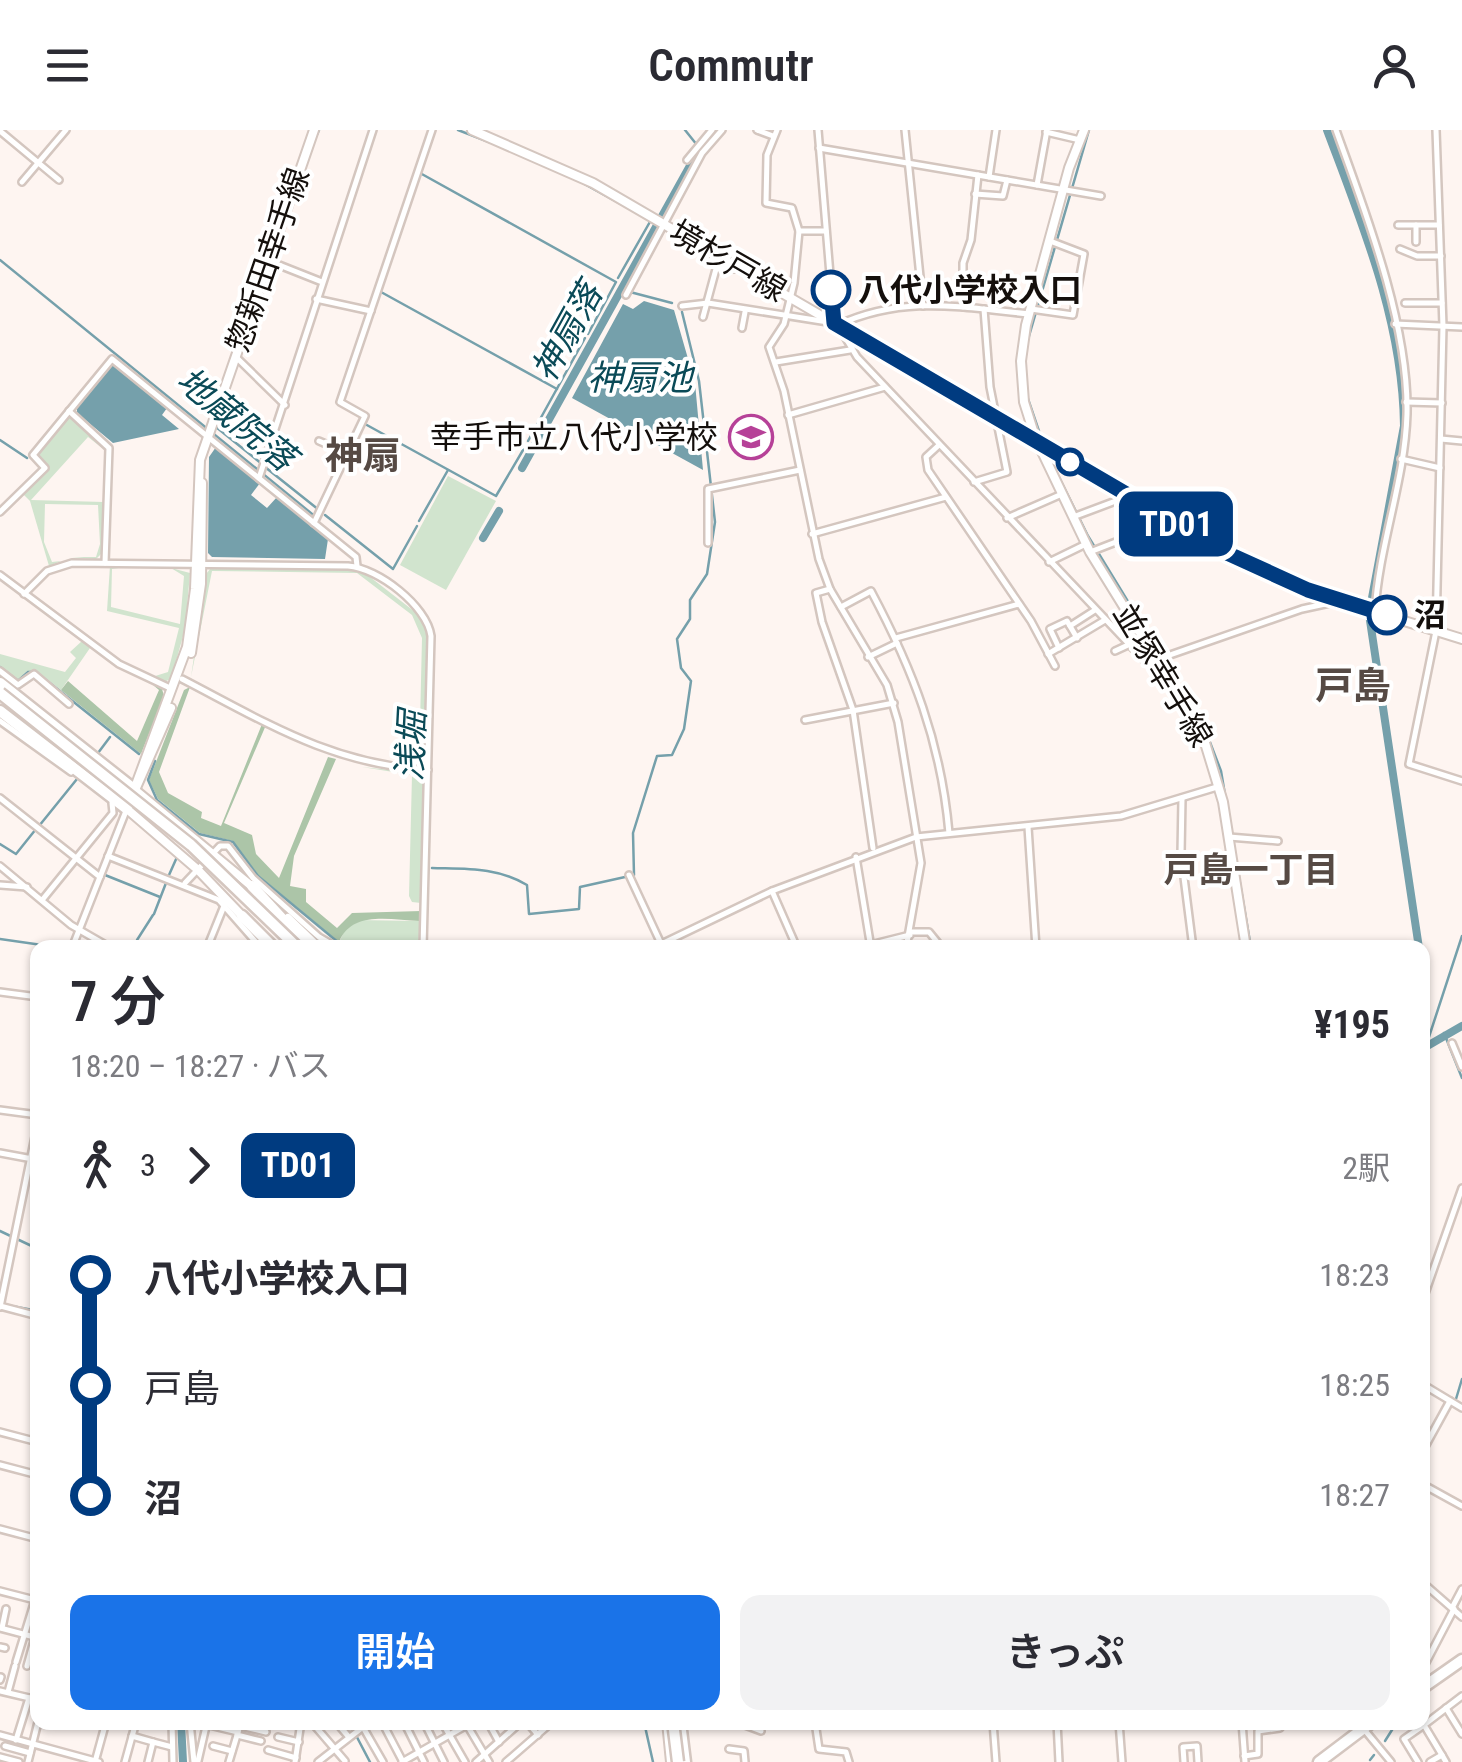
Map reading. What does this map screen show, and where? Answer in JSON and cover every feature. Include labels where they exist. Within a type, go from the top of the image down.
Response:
[{"type":"highway","points":[[0,683],[135,790]]},
{"type":"highway","points":[[0,693],[217,867],[290,940]]},
{"type":"highway","points":[[0,701],[188,850],[282,940]]},
{"type":"highway","points":[[0,711],[127,810]]},
{"type":"highway","points":[[252,886],[302,940]]},
{"type":"highway","points":[[242,916],[264,940]]},
{"type":"highway","points":[[1430,1682],[1462,1660]]},
{"type":"highway","points":[[677,1730],[679,1762]]},
{"type":"highway","points":[[1319,1762],[1358,1730]]},
{"type":"main road","name":"惣新田幸手線","points":[[135,790],[182,679],[198,618],[204,448],[314,130]]},
{"type":"main road","name":"境杉戸線","points":[[472,130],[550,161],[662,222],[1170,521],[1272,576],[1462,638]]},
{"type":"main road","name":"並塚幸手線","points":[[1084,130],[1030,311],[1021,380],[1038,443],[1088,548],[1202,732],[1233,837],[1245,940]]},
{"type":"main road","points":[[1047,463],[1058,454]]},
{"type":"main road","name":"惣新田幸手線","points":[[127,810],[173,690],[190,633],[198,564]]},
{"type":"main road","points":[[135,790],[252,886],[309,940]]},
{"type":"main road","points":[[127,810],[198,870],[242,916]]},
{"type":"main road","points":[[166,841],[152,822],[157,815],[167,815]]},
{"type":"street","points":[[22,182],[66,130]]},
{"type":"street","points":[[259,478],[374,130]]},
{"type":"street","points":[[314,522],[365,416],[340,402],[432,130]]},
{"type":"street","points":[[626,295],[712,130]]},
{"type":"street","points":[[687,160],[722,130]]},
{"type":"street","points":[[756,130],[775,133],[766,203],[792,208],[799,232],[782,327],[769,342],[812,534],[830,589],[894,703],[921,881],[908,940]]},
{"type":"street","points":[[818,130],[836,324],[850,350],[1147,663],[1339,600]]},
{"type":"street","points":[[906,130],[923,306]]},
{"type":"street","points":[[989,177],[996,130]]},
{"type":"street","points":[[1336,130],[1372,236],[1395,324],[1406,402],[1401,460],[1372,611]]},
{"type":"street","points":[[1436,130],[1444,326],[1436,630],[1409,764],[1462,781]]},
{"type":"street","points":[[1037,185],[1047,131],[1080,140]]},
{"type":"street","points":[[0,132],[59,180]]},
{"type":"street","points":[[819,148],[1101,196]]},
{"type":"street","points":[[963,307],[963,263],[971,240],[978,175]]},
{"type":"street","points":[[975,194],[1003,196],[1008,180]]},
{"type":"street","points":[[1416,224],[1416,242]]},
{"type":"street","points":[[1398,225],[1440,225]]},
{"type":"street","points":[[799,232],[826,230]]},
{"type":"street","points":[[1364,239],[1372,236]]},
{"type":"street","points":[[682,306],[705,304],[836,324],[881,307],[963,307],[1073,316],[1084,254],[1050,240]]},
{"type":"street","points":[[1400,249],[1417,256]]},
{"type":"street","points":[[1403,257],[1440,256]]},
{"type":"street","points":[[268,260],[322,282]]},
{"type":"street","points":[[703,317],[716,268],[742,269]]},
{"type":"street","points":[[316,299],[371,311]]},
{"type":"street","points":[[1404,303],[1442,303]]},
{"type":"street","points":[[974,482],[1007,472],[996,418],[984,309]]},
{"type":"street","points":[[742,328],[746,310]]},
{"type":"street","points":[[1395,324],[1462,327]]},
{"type":"street","points":[[815,344],[816,356]]},
{"type":"street","points":[[776,362],[850,350]]},
{"type":"street","points":[[234,356],[285,405]]},
{"type":"street","points":[[0,512],[45,468],[32,456],[112,359],[209,433],[356,557],[358,566]]},
{"type":"street","points":[[788,416],[886,387]]},
{"type":"street","points":[[1406,402],[1442,403]]},
{"type":"street","points":[[69,411],[106,442],[109,452],[105,563]]},
{"type":"street","points":[[1441,439],[1462,441]]},
{"type":"street","points":[[319,441],[349,454]]},
{"type":"street","points":[[939,445],[925,462],[1019,604],[1054,666]]},
{"type":"street","points":[[1401,460],[1440,468]]},
{"type":"street","points":[[708,543],[708,488],[800,470]]},
{"type":"street","points":[[1007,518],[1062,494]]},
{"type":"street","points":[[1073,517],[1129,496]]},
{"type":"street","points":[[812,534],[946,497]]},
{"type":"street","points":[[1049,562],[1170,521]]},
{"type":"street","points":[[24,594],[53,568],[105,563],[358,566],[388,584],[429,624],[423,940]]},
{"type":"street","points":[[0,575],[119,664],[173,690]]},
{"type":"street","points":[[830,589],[816,593],[822,622],[853,710],[873,850]]},
{"type":"street","points":[[841,607],[871,591],[915,676],[945,791],[949,833]]},
{"type":"street","points":[[868,657],[897,640],[1019,604]]},
{"type":"street","points":[[1070,626],[1095,610]]},
{"type":"street","points":[[1048,654],[1105,620]]},
{"type":"street","points":[[1059,648],[1050,629],[1067,621],[1076,638]]},
{"type":"street","points":[[1115,652],[1128,644]]},
{"type":"street","points":[[0,671],[18,684],[34,674],[70,704]]},
{"type":"street","points":[[182,679],[333,754],[378,767],[428,770]]},
{"type":"street","points":[[805,720],[894,703]]},
{"type":"street","points":[[0,721],[113,805],[113,813],[43,899]]},
{"type":"street","points":[[674,940],[772,891],[916,837],[1121,816],[1220,786]]},
{"type":"street","points":[[0,798],[100,877]]},
{"type":"street","points":[[1182,798],[1181,854],[1192,940]]},
{"type":"street","points":[[75,940],[127,810]]},
{"type":"street","points":[[1028,827],[1035,940]]},
{"type":"street","points":[[1233,837],[1278,841]]},
{"type":"street","points":[[184,883],[222,845],[231,848],[254,878],[325,940]]},
{"type":"street","points":[[108,856],[184,883],[221,903],[254,940]]},
{"type":"street","points":[[856,857],[866,897],[870,940]]},
{"type":"street","points":[[0,866],[98,940]]},
{"type":"street","points":[[629,875],[659,940]]},
{"type":"street","points":[[0,885],[27,886]]},
{"type":"street","points":[[772,891],[793,940]]},
{"type":"street","points":[[209,940],[221,903]]},
{"type":"street","points":[[890,940],[928,932],[935,940]]},
{"type":"street","points":[[0,992],[30,996]]},
{"type":"street","points":[[1452,1042],[1462,1067]]},
{"type":"street","points":[[0,1110],[30,1117]]},
{"type":"street","points":[[0,1153],[29,1161]]},
{"type":"street","points":[[30,1156],[0,1306],[30,1314]]},
{"type":"street","points":[[1430,1279],[1462,1188]]},
{"type":"street","points":[[1430,1389],[1462,1408]]},
{"type":"street","points":[[1430,1437],[1450,1401]]},
{"type":"street","points":[[0,1432],[30,1440]]},
{"type":"street","points":[[0,1465],[30,1474]]},
{"type":"street","points":[[1430,1488],[1462,1506]]},
{"type":"street","points":[[0,1529],[30,1537]]},
{"type":"street","points":[[1430,1589],[1462,1617]]},
{"type":"street","points":[[1430,1654],[1462,1589]]},
{"type":"street","points":[[0,1591],[30,1599]]},
{"type":"street","points":[[6,1609],[1,1628],[30,1636]]},
{"type":"street","points":[[16,1740],[28,1698],[4,1692],[30,1618]]},
{"type":"street","points":[[27,1666],[30,1656]]},
{"type":"street","points":[[1430,1720],[1462,1696]]},
{"type":"street","points":[[1446,1708],[1462,1734]]},
{"type":"street","points":[[28,1762],[36,1730]]},
{"type":"street","points":[[0,1735],[96,1762],[104,1730]]},
{"type":"street","points":[[124,1762],[134,1730]]},
{"type":"street","points":[[172,1730],[173,1762]]},
{"type":"street","points":[[191,1730],[197,1761]]},
{"type":"street","points":[[197,1761],[205,1730]]},
{"type":"street","points":[[230,1762],[239,1730]]},
{"type":"street","points":[[241,1730],[261,1741]]},
{"type":"street","points":[[248,1730],[266,1732]]},
{"type":"street","points":[[268,1750],[296,1760],[300,1730]]},
{"type":"street","points":[[318,1730],[345,1761]]},
{"type":"street","points":[[343,1730],[348,1736]]},
{"type":"street","points":[[322,1761],[356,1730]]},
{"type":"street","points":[[365,1730],[382,1762]]},
{"type":"street","points":[[386,1730],[403,1762],[458,1730]]},
{"type":"street","points":[[408,1730],[424,1762]]},
{"type":"street","points":[[428,1730],[444,1762]]},
{"type":"street","points":[[447,1730],[465,1762]]},
{"type":"street","points":[[469,1730],[489,1762]]},
{"type":"street","points":[[492,1730],[499,1742]]},
{"type":"street","points":[[476,1762],[514,1730]]},
{"type":"street","points":[[533,1730],[538,1734]]},
{"type":"street","points":[[506,1762],[543,1730]]},
{"type":"street","points":[[817,1730],[821,1751],[846,1752],[849,1762]]},
{"type":"street","points":[[994,1730],[996,1762]]},
{"type":"street","points":[[1057,1730],[1059,1762]]},
{"type":"street","points":[[1120,1730],[1122,1762]]},
{"type":"street","points":[[1242,1730],[1244,1759],[1258,1754],[1258,1731],[1265,1730]]},
{"type":"street","points":[[1369,1730],[1391,1762]]},
{"type":"street","points":[[1417,1730],[1404,1740],[1418,1762]]},
{"type":"street","points":[[1427,1730],[1444,1758],[1430,1762]]},
{"type":"street","points":[[132,1736],[172,1746]]},
{"type":"street","points":[[278,1736],[299,1742]]},
{"type":"street","points":[[148,1762],[153,1742]]},
{"type":"street","points":[[5,1746],[30,1753]]},
{"type":"street","points":[[213,1746],[232,1752]]},
{"type":"street","points":[[1184,1762],[1183,1747],[1197,1746],[1198,1762]]},
{"type":"street","points":[[729,1749],[744,1751],[745,1762]]},
{"type":"street","points":[[0,1757],[19,1762]]},
{"type":"green space","points":[[68,415],[106,446],[106,451],[88,437],[31,500],[104,502],[101,554],[96,559],[72,557],[96,557],[100,544],[98,505],[45,504],[44,542],[52,562],[61,561],[49,566],[30,501],[22,493],[47,468],[34,456]]},
{"type":"green space","points":[[448,476],[496,501],[446,590],[400,565]]},
{"type":"green space","points":[[110,566],[126,567],[112,569],[111,607],[180,624],[184,576],[171,568],[190,573],[185,629],[171,679],[164,682],[152,677],[168,672],[179,628],[107,611]]},
{"type":"green space","points":[[211,568],[361,570],[419,615],[427,635],[424,760],[419,766],[422,638],[412,615],[357,573],[212,571],[191,677],[206,574]]},
{"type":"green space","points":[[82,641],[90,648],[61,690],[37,671],[27,671],[18,680],[0,666],[0,654],[65,672],[76,658],[70,652]]},
{"type":"green space","points":[[68,681],[137,741],[159,690],[153,685],[162,689],[164,696],[141,754],[61,690]]},
{"type":"green space","points":[[190,687],[159,772],[168,793],[202,812],[201,818],[221,826],[262,724],[266,725],[224,823],[252,835],[256,854],[279,878],[328,757],[336,759],[294,856],[290,886],[306,889],[306,902],[337,928],[352,913],[421,911],[420,921],[362,921],[337,940],[258,875],[233,841],[200,833],[158,799],[149,780],[184,690]]},
{"type":"green space","points":[[362,767],[419,773],[424,779],[421,903],[412,902],[409,896],[412,775]]},
{"type":"green space","points":[[357,920],[420,921],[419,940],[340,940],[347,926]]},
{"type":"water","name":"神扇池","points":[[644,301],[674,310],[695,383],[703,470],[572,398],[623,304],[633,309]]},
{"type":"water","points":[[113,364],[167,408],[162,415],[179,429],[113,443],[77,413],[77,407]]},
{"type":"water","points":[[216,447],[260,483],[251,495],[267,508],[277,497],[328,539],[325,559],[212,557],[208,553],[209,457]]},
{"type":"waterway","points":[[314,141],[319,130]]},
{"type":"waterway","points":[[458,130],[489,142]]},
{"type":"waterway","points":[[685,130],[701,150]]},
{"type":"waterway","name":"神扇落","points":[[522,468],[691,164],[717,130]]},
{"type":"waterway","points":[[1027,343],[1089,130]]},
{"type":"waterway","points":[[1327,130],[1379,275],[1402,387],[1404,426],[1369,614],[1418,940]]},
{"type":"waterway","points":[[420,173],[616,282],[588,334]]},
{"type":"waterway","points":[[579,181],[646,218]]},
{"type":"waterway","points":[[618,278],[651,220]]},
{"type":"waterway","name":"地蔵院落","points":[[0,260],[317,518]]},
{"type":"waterway","points":[[381,292],[557,389]]},
{"type":"waterway","points":[[630,292],[672,303]]},
{"type":"waterway","points":[[432,868],[481,870],[516,879],[527,885],[529,914],[579,909],[580,887],[634,875],[633,833],[657,756],[672,755],[684,729],[691,681],[681,668],[677,639],[690,619],[690,600],[707,574],[715,522],[699,381],[682,312]]},
{"type":"waterway","points":[[528,441],[585,338]]},
{"type":"waterway","points":[[1027,396],[1042,440]]},
{"type":"waterway","points":[[221,410],[216,427],[262,464]]},
{"type":"waterway","points":[[365,424],[496,496],[526,445]]},
{"type":"waterway","points":[[0,440],[27,458]]},
{"type":"waterway","points":[[1051,461],[1088,536],[1160,654]]},
{"type":"waterway","points":[[265,467],[319,510]]},
{"type":"waterway","points":[[419,521],[448,470]]},
{"type":"waterway","name":"神扇落","points":[[483,538],[499,511]]},
{"type":"waterway","points":[[325,515],[393,569],[417,526]]},
{"type":"waterway","points":[[1164,661],[1203,724],[1221,771],[1250,940]]},
{"type":"waterway","points":[[0,667],[18,681],[28,672],[36,672],[139,754]]},
{"type":"waterway","points":[[98,753],[110,737]]},
{"type":"waterway","points":[[155,761],[148,780],[157,800],[199,834],[233,842],[258,876],[335,940]]},
{"type":"waterway","points":[[39,826],[77,779]]},
{"type":"waterway","points":[[0,844],[16,854],[36,829]]},
{"type":"waterway","points":[[169,875],[177,857]]},
{"type":"waterway","points":[[105,875],[160,897]]},
{"type":"waterway","points":[[154,914],[166,883]]},
{"type":"waterway","points":[[137,940],[153,915]]},
{"type":"waterway","points":[[1430,1034],[1462,936]]},
{"type":"waterway","points":[[0,939],[30,943]]},
{"type":"waterway","points":[[1430,1044],[1462,1026]]},
{"type":"waterway","points":[[1444,1033],[1462,1078]]},
{"type":"waterway","points":[[25,1116],[30,1117]]},
{"type":"waterway","points":[[0,1231],[30,1245]]},
{"type":"waterway","points":[[1,1304],[30,1309]]},
{"type":"waterway","points":[[1456,1399],[1462,1379]]},
{"type":"waterway","points":[[1455,1610],[1462,1595]]},
{"type":"waterway","points":[[181,1730],[183,1762]]},
{"type":"waterway","points":[[353,1730],[370,1762]]},
{"type":"waterway","points":[[646,1730],[653,1762]]},
{"type":"waterway","points":[[1385,1741],[1392,1730]]},
{"type":"waterway","points":[[1370,1760],[1374,1755]]},
{"type":"bus line","name":"TD01","points":[[831,290],[834,323],[1170,521],[1272,576],[1387,615]]},
{"type":"place","name":"八代小学校入口","points":[[831,290]]},
{"type":"place","name":"幸手市立八代小学校","points":[[751,437]]},
{"type":"place","name":"沼","points":[[1387,615]]},
{"type":"district","name":"神扇","points":[[363,456]]},
{"type":"district","name":"戸島","points":[[1353,686]]},
{"type":"district","name":"戸島一丁目","points":[[1251,870]]},
{"type":"water label","name":"浅堀","points":[[411,746]]}]
